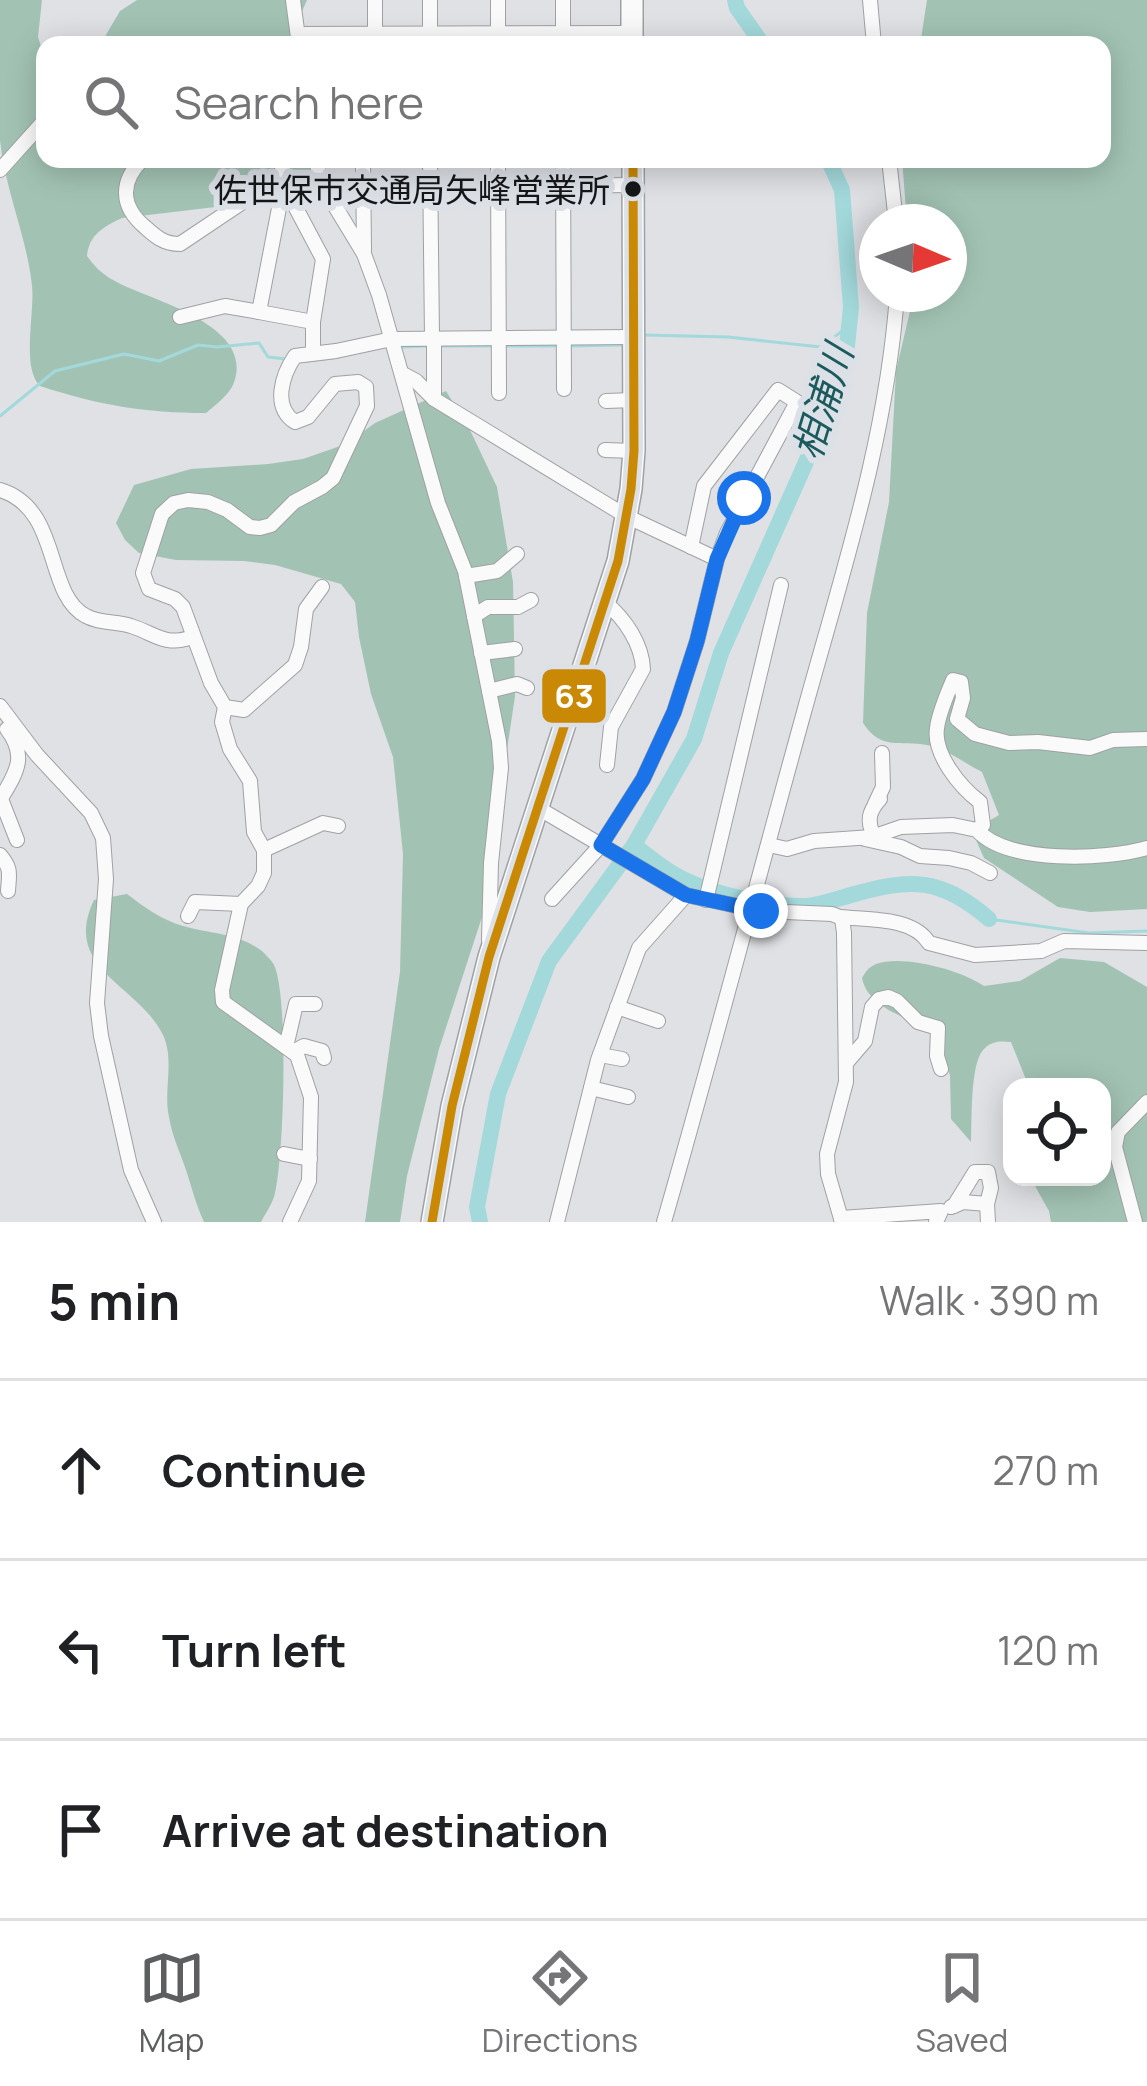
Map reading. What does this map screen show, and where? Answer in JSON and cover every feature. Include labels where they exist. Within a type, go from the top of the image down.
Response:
[{"type":"highway","points":[[632,0],[632,36]]},
{"type":"highway","points":[[432,1222],[452,1106],[489,957],[619,561],[634,452],[633,168]]},
{"type":"street","points":[[293,0],[297,36]]},
{"type":"street","points":[[366,36],[375,0]]},
{"type":"street","points":[[430,0],[430,36]]},
{"type":"street","points":[[498,0],[498,36]]},
{"type":"street","points":[[563,0],[563,36]]},
{"type":"street","points":[[869,0],[873,36]]},
{"type":"street","points":[[0,170],[36,130]]},
{"type":"street","points":[[136,168],[124,190],[127,205],[136,219],[167,244],[179,244],[280,177]]},
{"type":"street","points":[[259,312],[282,168]]},
{"type":"street","points":[[317,168],[323,188],[364,254],[438,503],[466,576],[499,741],[489,957]]},
{"type":"street","points":[[363,168],[364,254]]},
{"type":"street","points":[[430,168],[434,400]]},
{"type":"street","points":[[498,168],[499,393]]},
{"type":"street","points":[[563,168],[564,389]]},
{"type":"street","points":[[890,168],[894,204]]},
{"type":"street","points":[[323,188],[633,185]]},
{"type":"street","points":[[288,194],[323,259],[313,353]]},
{"type":"street","points":[[179,317],[225,306],[313,322]]},
{"type":"street","points":[[664,1222],[852,548],[879,429],[895,312]]},
{"type":"street","points":[[290,1222],[309,1181],[311,1097],[297,1054],[223,1001],[241,904],[264,873],[264,850],[254,832],[250,782],[230,749],[222,722],[225,707],[182,608],[144,582],[162,514],[175,503],[208,502],[260,528],[271,525],[294,502],[333,478],[367,406],[366,387],[358,382],[335,384],[308,417],[295,422],[286,417],[282,406],[282,384],[291,361],[313,353],[394,345],[632,338]]},
{"type":"street","points":[[403,374],[434,400],[626,516],[717,559]]},
{"type":"street","points":[[552,899],[604,847],[674,712],[717,559],[796,402],[778,390],[704,486],[691,547]]},
{"type":"street","points":[[606,401],[634,400]]},
{"type":"street","points":[[605,450],[634,452]]},
{"type":"street","points":[[0,490],[31,511],[43,530],[69,601],[83,616],[126,623],[169,642],[192,637]]},
{"type":"street","points":[[466,576],[496,571],[517,554]]},
{"type":"street","points":[[708,892],[782,585]]},
{"type":"street","points":[[225,707],[244,710],[296,665],[306,609],[322,586]]},
{"type":"street","points":[[474,616],[488,607],[518,607],[531,600]]},
{"type":"street","points":[[606,603],[619,614],[644,662],[611,727],[607,765]]},
{"type":"street","points":[[482,653],[515,649]]},
{"type":"street","points":[[977,830],[983,825],[980,802],[968,793],[937,741],[937,725],[953,680],[963,688],[957,719],[975,734],[1009,743],[1090,748],[1113,740],[1147,740]]},
{"type":"street","points":[[489,691],[517,684],[527,688]]},
{"type":"street","points":[[0,706],[91,813],[104,838],[101,1036],[130,1170],[154,1222]]},
{"type":"street","points":[[0,720],[20,751],[0,800],[17,840]]},
{"type":"street","points":[[867,838],[867,822],[884,787],[882,753]]},
{"type":"street","points":[[875,804],[886,792]]},
{"type":"street","points":[[538,808],[686,895],[708,892],[893,922],[922,932],[929,944],[975,955],[1041,951],[1064,940],[1147,943]]},
{"type":"street","points":[[264,850],[322,823],[338,826]]},
{"type":"street","points":[[769,845],[787,848],[867,838],[901,827],[953,826],[977,830],[986,840],[1015,849],[1046,854],[1111,855],[1147,848]]},
{"type":"street","points":[[867,838],[920,856],[971,863],[990,873]]},
{"type":"street","points":[[0,856],[11,873],[8,891]]},
{"type":"street","points":[[557,1222],[600,1055],[639,948],[686,895]]},
{"type":"street","points":[[188,916],[195,902],[241,904]]},
{"type":"street","points":[[840,917],[846,1082],[827,1154],[842,1220],[944,1213],[963,1202],[987,1204]]},
{"type":"street","points":[[847,1062],[865,1041],[872,1006],[888,997],[918,1022],[938,1028],[941,1069]]},
{"type":"street","points":[[289,1049],[296,1004],[316,1004]]},
{"type":"street","points":[[617,1007],[658,1021]]},
{"type":"street","points":[[289,1049],[304,1046],[322,1051],[324,1058]]},
{"type":"street","points":[[600,1055],[622,1060]]},
{"type":"street","points":[[591,1088],[628,1097]]},
{"type":"street","points":[[1135,1222],[1115,1147],[1118,1132],[1147,1102]]},
{"type":"street","points":[[284,1154],[310,1159]]},
{"type":"street","points":[[944,1213],[975,1172],[988,1172],[992,1188],[988,1222]]},
{"type":"green space","points":[[0,0],[42,0],[36,36],[36,168],[314,168],[250,203],[122,218],[103,228],[91,242],[87,256],[107,276],[196,318],[230,346],[237,364],[233,385],[206,413],[102,403],[40,386],[31,366],[29,268],[0,140]]},
{"type":"green space","points":[[137,0],[307,0],[293,36],[105,36],[120,11]]},
{"type":"green space","points":[[927,0],[1147,0],[1147,909],[1090,912],[1058,907],[984,858],[972,831],[999,815],[982,772],[934,747],[884,741],[863,723],[867,613],[889,502],[896,371],[910,312],[967,312],[967,204],[906,204],[903,168],[1111,168],[1111,36],[921,36]]},
{"type":"green space","points":[[446,391],[497,487],[513,582],[515,696],[482,917],[439,1049],[400,1222],[365,1222],[400,972],[403,854],[393,757],[371,694],[355,602],[341,584],[275,565],[176,560],[139,553],[116,523],[134,485],[191,469],[303,459],[346,444],[375,423]]},
{"type":"green space","points":[[127,894],[175,923],[253,945],[274,965],[282,1010],[282,1117],[274,1197],[261,1222],[204,1222],[170,1124],[163,1035],[152,1017],[95,960],[87,943],[86,924],[94,900]]},
{"type":"green space","points":[[1060,958],[1104,962],[1147,987],[1147,1222],[1051,1222],[1035,1186],[1111,1186],[1111,1078],[1025,1078],[1011,1042],[992,1043],[983,1050],[976,1068],[971,1142],[951,1119],[950,1075],[932,1030],[880,1004],[862,978],[876,964],[901,961],[947,969],[984,986],[1020,981]]},
{"type":"waterway","name":"相浦川","points":[[735,0],[757,36]]},
{"type":"waterway","name":"相浦川","points":[[480,1222],[477,1207],[498,1094],[549,961],[634,845],[694,739],[721,653],[822,426],[847,346],[851,307],[842,190],[832,168]]},
{"type":"waterway","points":[[644,335],[728,337],[821,347],[849,326]]},
{"type":"waterway","points":[[0,416],[55,371],[124,354],[159,361],[198,345],[259,343],[268,357],[286,359]]},
{"type":"waterway","points":[[570,346],[621,345]]},
{"type":"waterway","points":[[402,347],[428,346]]},
{"type":"waterway","points":[[438,346],[494,346]]},
{"type":"waterway","points":[[504,346],[560,346]]},
{"type":"waterway","points":[[307,361],[333,358]]},
{"type":"waterway","points":[[634,845],[679,877],[741,898],[806,906],[872,889],[924,885],[955,895],[989,919]]},
{"type":"waterway","points":[[989,919],[1089,933],[1147,931]]},
{"type":"transit line","name":"63","points":[[432,1222],[452,1106],[489,957],[618,561],[634,451],[633,168]]},
{"type":"place","name":"佐世保市交通局矢峰営業所","points":[[633,189]]},
{"type":"route","points":[[744,498],[717,559],[674,712],[643,779],[601,845],[686,895],[761,911]]}]
